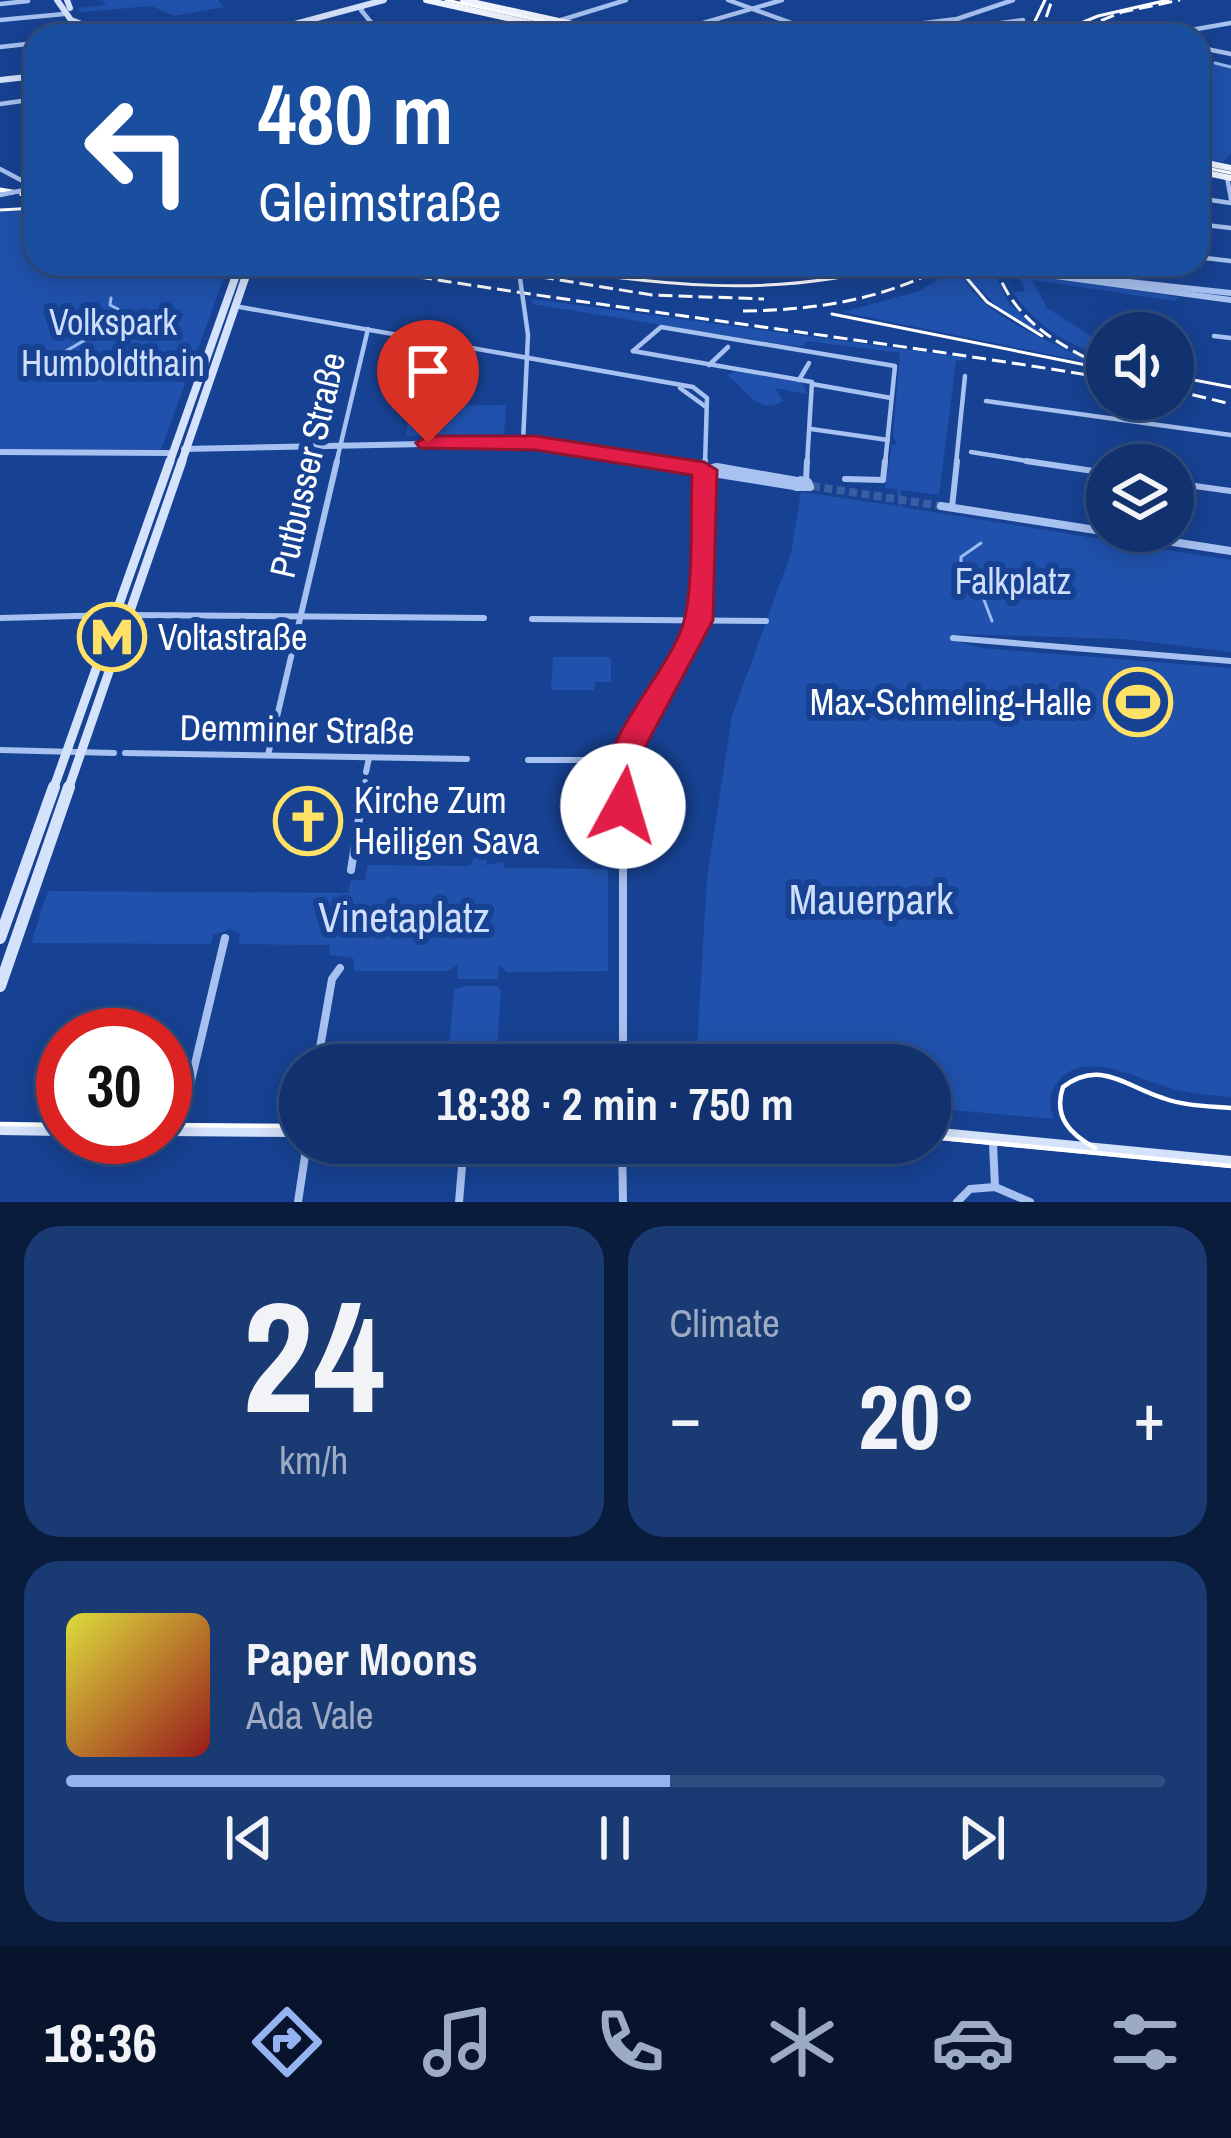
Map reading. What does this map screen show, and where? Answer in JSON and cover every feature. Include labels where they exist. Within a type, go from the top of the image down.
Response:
[{"type":"main road","points":[[57,0],[66,9]]},
{"type":"main road","points":[[300,24],[384,0]]},
{"type":"main road","points":[[309,24],[395,0]]},
{"type":"main road","points":[[425,0],[534,24]]},
{"type":"main road","points":[[464,0],[572,24]]},
{"type":"main road","points":[[230,306],[237,276]]},
{"type":"main road","points":[[0,938],[4,912],[172,453],[244,276]]},
{"type":"main road","points":[[0,986],[226,317]]},
{"type":"main road","points":[[172,453],[184,449]]},
{"type":"main road","points":[[114,615],[129,615]]},
{"type":"main road","points":[[0,1129],[36,1130]]},
{"type":"main road","points":[[192,1130],[279,1131]]},
{"type":"main road","points":[[951,1134],[1231,1162]]},
{"type":"street","points":[[604,0],[614,4]]},
{"type":"street","points":[[558,21],[626,0]]},
{"type":"street","points":[[728,0],[791,24]]},
{"type":"street","points":[[700,24],[782,0]]},
{"type":"street","points":[[919,24],[957,19],[1013,0]]},
{"type":"street","points":[[0,4],[28,1]]},
{"type":"street","points":[[0,20],[66,9]]},
{"type":"street","points":[[363,9],[374,24]]},
{"type":"street","points":[[996,24],[1023,20]]},
{"type":"street","points":[[943,21],[947,24]]},
{"type":"street","points":[[1230,173],[1231,201]]},
{"type":"street","points":[[520,276],[529,357],[523,442]]},
{"type":"street","points":[[1067,276],[1231,297]]},
{"type":"street","points":[[230,306],[674,383],[695,388],[707,398],[699,620],[623,760],[623,1044]]},
{"type":"street","points":[[845,479],[883,480],[888,440],[892,398],[895,366],[811,358],[661,327],[633,351],[892,398]]},
{"type":"street","name":"Putbusser Straße","points":[[268,755],[368,328]]},
{"type":"street","points":[[1214,336],[1231,338]]},
{"type":"street","points":[[710,365],[732,343]]},
{"type":"street","points":[[799,380],[811,358]]},
{"type":"street","points":[[952,507],[965,376]]},
{"type":"street","points":[[184,449],[523,442],[704,470],[717,467],[804,484],[812,384]]},
{"type":"street","points":[[986,400],[1231,435]]},
{"type":"street","points":[[811,429],[888,440]]},
{"type":"street","points":[[0,452],[172,453]]},
{"type":"street","points":[[971,452],[1086,470]]},
{"type":"street","points":[[1194,486],[1231,491]]},
{"type":"street","points":[[941,506],[1231,551]]},
{"type":"street","points":[[0,618],[114,615]]},
{"type":"street","points":[[129,615],[484,618]]},
{"type":"street","points":[[532,619],[766,621]]},
{"type":"street","points":[[952,638],[1231,661]]},
{"type":"street","points":[[0,750],[114,753]]},
{"type":"street","name":"Demminer Straße","points":[[125,753],[467,759]]},
{"type":"street","points":[[351,870],[369,758]]},
{"type":"street","points":[[528,760],[623,760]]},
{"type":"street","points":[[192,1058],[225,938]]},
{"type":"street","points":[[321,1044],[332,980],[340,968]]},
{"type":"street","points":[[993,1137],[995,1187]]},
{"type":"street","points":[[298,1202],[304,1164]]},
{"type":"street","points":[[459,1202],[462,1164]]},
{"type":"street","points":[[622,1164],[623,1202]]},
{"type":"street","points":[[957,1202],[970,1189],[995,1187],[1030,1202]]},
{"type":"green space","points":[[102,0],[218,0],[224,7],[174,16],[152,6],[81,12],[78,8],[106,5]]},
{"type":"green space","points":[[1209,64],[1231,67],[1231,153],[1223,162],[1209,160]]},
{"type":"green space","name":"Volkspark Humboldthain","points":[[24,211],[24,276],[225,276],[161,449],[0,449],[0,212]]},
{"type":"green space","points":[[943,276],[963,276],[999,314],[1086,362],[843,312],[919,291]]},
{"type":"green space","points":[[966,276],[996,276],[1009,303],[1044,335],[1000,309]]},
{"type":"green space","points":[[1004,276],[1014,292],[1025,291],[1019,276],[1038,276],[1179,297],[1175,301],[1032,280],[1047,308],[1086,333],[1086,349],[1045,326],[1021,303],[1011,288]]},
{"type":"green space","points":[[532,299],[969,358],[956,361],[939,495],[901,490],[902,507],[1086,537],[1086,552],[1181,552],[1231,560],[1231,652],[1125,639],[957,634],[959,642],[982,648],[1231,668],[1231,1097],[1181,1091],[1113,1069],[1082,1067],[1068,1072],[1054,1087],[1050,1101],[1054,1119],[951,1110],[951,1044],[697,1044],[707,878],[732,716],[791,553],[801,492],[898,506],[897,489],[885,488],[892,445],[897,445],[893,434],[900,353],[806,341],[802,347],[533,304]]},
{"type":"green space","points":[[736,371],[803,383],[807,394],[775,388],[783,401],[767,406],[727,375]]},
{"type":"green space","points":[[506,405],[504,434],[406,436],[410,406]]},
{"type":"green space","points":[[553,657],[611,657],[611,682],[595,682],[594,690],[551,690]]},
{"type":"green space","name":"Vinetaplatz","points":[[477,852],[487,853],[487,864],[475,866],[505,862],[504,868],[608,869],[608,971],[507,972],[499,965],[498,979],[457,979],[458,964],[449,971],[355,971],[353,958],[329,955],[330,945],[239,944],[240,934],[231,929],[213,935],[211,944],[31,943],[48,891],[348,893],[351,880],[365,880],[368,865],[470,866]]},
{"type":"green space","points":[[497,986],[501,991],[497,1044],[450,1044],[454,989]]},
{"type":"waterway","points":[[1215,63],[1231,67]]},
{"type":"waterway","points":[[111,298],[110,305],[118,309]]},
{"type":"waterway","points":[[102,332],[115,324]]},
{"type":"waterway","points":[[66,351],[85,340]]},
{"type":"waterway","points":[[981,543],[961,557],[961,565],[978,584],[992,621]]},
{"type":"tunnel","points":[[812,486],[941,506]]},
{"type":"tram line","points":[[446,0],[555,24]]},
{"type":"tram line","points":[[1034,24],[1045,0]]},
{"type":"tram line","points":[[1079,24],[1168,0]]},
{"type":"tram line","points":[[1209,168],[1231,173]]},
{"type":"tram line","points":[[0,189],[24,193]]},
{"type":"tram line","points":[[0,210],[24,209]]},
{"type":"tram line","points":[[609,276],[714,285],[845,276]]},
{"type":"tram line","points":[[965,276],[987,302],[1042,336]]},
{"type":"tram line","points":[[832,314],[1086,365]]},
{"type":"tram line","points":[[1194,380],[1231,387]]},
{"type":"tram line","points":[[1095,1148],[1071,1130],[1060,1107],[1063,1087],[1089,1075],[1113,1078],[1179,1103],[1231,1108]]},
{"type":"tram line","points":[[0,1124],[36,1125]]},
{"type":"tram line","points":[[192,1125],[279,1126]]},
{"type":"tram line","points":[[951,1139],[1231,1166]]},
{"type":"railway","points":[[1044,24],[1052,0]]},
{"type":"railway","points":[[1093,24],[1122,12],[1180,0]]},
{"type":"railway","points":[[0,191],[24,195]]},
{"type":"railway","points":[[416,276],[1086,375]]},
{"type":"railway","points":[[535,276],[652,295],[764,299]]},
{"type":"railway","points":[[743,311],[849,301],[924,276]]},
{"type":"railway","points":[[999,276],[1025,315],[1086,358]]},
{"type":"railway","points":[[1194,395],[1231,404]]},
{"type":"place","name":"Voltastraße","points":[[112,637]]},
{"type":"place","name":"Max-Schmeling-Halle","points":[[1138,702]]},
{"type":"place","name":"Kirche Zum Heiligen Sava","points":[[308,821]]},
{"type":"route","points":[[428,443],[536,443],[704,470],[699,620],[623,760],[623,806]]},
{"type":"park label","name":"Falkplatz","points":[[1013,581]]},
{"type":"park label","name":"Mauerpark","points":[[871,899]]}]
